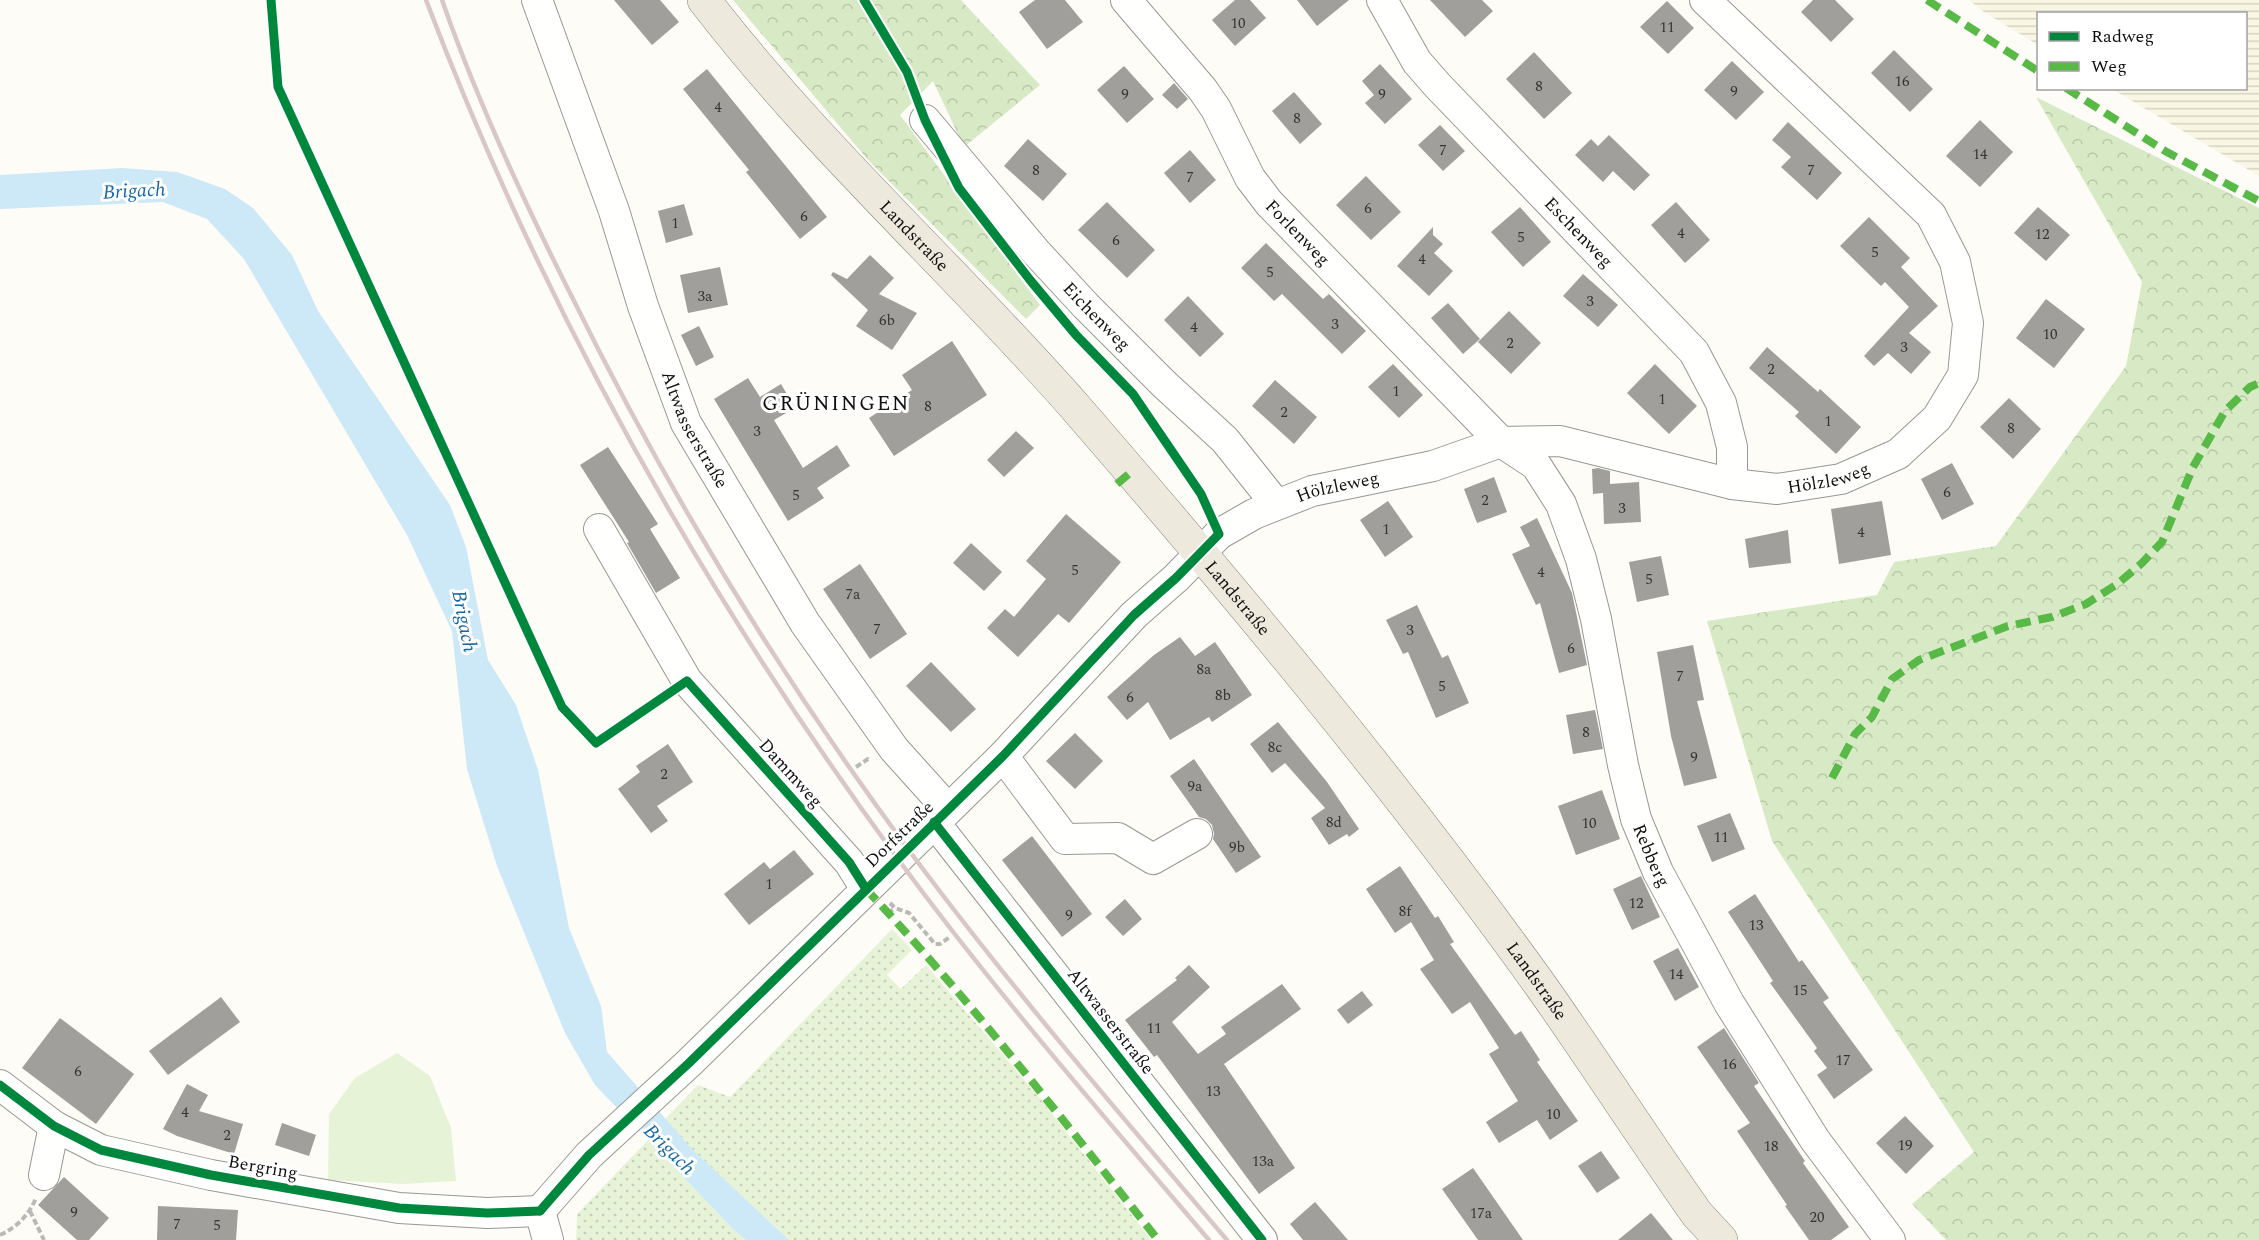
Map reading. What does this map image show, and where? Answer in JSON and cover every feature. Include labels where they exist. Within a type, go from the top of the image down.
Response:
[{"type":"main road","name":"Landstraße","points":[[704,0],[740,47],[1046,374],[1201,553],[1406,806],[1541,986],[1697,1214],[1721,1240]]},
{"type":"street","name":"Altwasserstraße","points":[[537,0],[614,211],[643,306],[686,423],[805,623],[941,816],[1262,1240]]},
{"type":"street","name":"Forlenweg","points":[[1126,0],[1210,99],[1250,178],[1269,203],[1501,442]]},
{"type":"street","name":"Eschenweg","points":[[1382,0],[1417,62],[1438,86],[1694,352],[1720,403],[1732,447],[1732,484]]},
{"type":"street","name":"Hölzleweg","points":[[1201,553],[1219,534],[1276,504],[1312,491],[1433,466],[1501,442],[1560,441],[1732,484],[1777,489],[1841,479],[1898,454],[1937,418],[1963,375],[1968,323],[1955,262],[1930,215],[1705,0]]},
{"type":"street","name":"Eichenweg","points":[[925,120],[1072,291],[1164,384],[1226,440],[1276,504]]},
{"type":"street","name":"Rebberg","points":[[1501,442],[1536,465],[1561,504],[1581,559],[1596,619],[1623,765],[1636,819],[1658,872],[1729,1003],[1815,1140],[1890,1240]]},
{"type":"street","name":"Dammweg","points":[[599,529],[687,681],[849,862],[866,889]]},
{"type":"street","name":"Dorfstraße","points":[[540,1211],[589,1155],[689,1063],[1003,756],[1134,615],[1201,553]]},
{"type":"street","points":[[1003,756],[1065,839],[1118,838],[1153,859],[1197,834]]},
{"type":"street","name":"Bergring","points":[[0,1085],[54,1126],[101,1150],[211,1175],[399,1208],[487,1213],[540,1211]]},
{"type":"street","points":[[44,1175],[54,1126]]},
{"type":"street","points":[[540,1211],[548,1240]]},
{"type":"path","points":[[856,767],[864,761]]},
{"type":"path","points":[[888,913],[896,908],[903,909],[935,944],[940,944],[951,936]]},
{"type":"path","points":[[0,1235],[12,1229],[30,1211],[44,1175]]},
{"type":"path","points":[[30,1211],[44,1240]]},
{"type":"shaded area","points":[[1969,0],[2259,0],[2259,176],[2114,90],[2247,90],[2247,12],[2037,12],[2037,44],[1984,12]]},
{"type":"green space","points":[[733,0],[961,0],[1040,85],[964,147],[933,81],[900,115],[1040,305],[1026,319],[868,160]]},
{"type":"green space","points":[[2036,97],[2259,208],[2259,1240],[1946,1240],[1912,1204],[1974,1152],[1772,841],[1707,621],[1877,595],[1894,562],[1996,546],[2126,366],[2142,282]]},
{"type":"green space","points":[[892,929],[912,950],[887,975],[901,989],[926,965],[1038,1096],[1151,1240],[789,1240],[692,1149],[665,1119],[698,1085],[730,1097]]},
{"type":"green space","points":[[397,1053],[430,1076],[451,1128],[456,1181],[404,1184],[328,1180],[329,1114],[355,1078]]},
{"type":"green space","points":[[648,1140],[746,1240],[576,1240],[577,1214]]},
{"type":"water","name":"Brigach","points":[[122,168],[177,172],[225,189],[253,208],[292,255],[318,311],[450,505],[466,547],[488,660],[516,705],[538,770],[569,928],[601,1006],[607,1052],[692,1149],[789,1240],[746,1240],[734,1230],[595,1085],[565,1033],[497,866],[467,769],[452,631],[407,535],[244,259],[207,219],[163,202],[0,209],[0,175]]},
{"type":"building","points":[[614,0],[660,0],[679,22],[652,45]]},
{"type":"building","points":[[1035,0],[1065,0],[1083,22],[1047,49],[1019,12]]},
{"type":"building","points":[[1235,0],[1250,0],[1266,18],[1235,46],[1212,20]]},
{"type":"building","points":[[1297,0],[1349,0],[1317,26]]},
{"type":"building","points":[[1430,0],[1482,0],[1493,11],[1465,37]]},
{"type":"building","points":[[1813,0],[1835,0],[1854,19],[1831,42],[1801,12]]},
{"type":"building","points":[[1667,1],[1694,28],[1668,54],[1640,27]]},
{"type":"building","points":[[1894,50],[1933,89],[1910,112],[1871,73]]},
{"type":"building","points":[[1534,52],[1572,93],[1544,119],[1506,79]]},
{"type":"building","points":[[1732,61],[1764,92],[1736,120],[1704,90]]},
{"type":"building","points":[[1380,64],[1412,99],[1385,124],[1365,103],[1374,95],[1362,81]]},
{"type":"building","points":[[1124,66],[1154,99],[1127,123],[1097,90]]},
{"type":"building","points":[[707,69],[827,217],[800,239],[746,172],[749,170],[683,89]]},
{"type":"building","points":[[1174,83],[1188,99],[1177,109],[1162,95]]},
{"type":"building","points":[[1294,92],[1322,124],[1300,144],[1272,111]]},
{"type":"building","points":[[1980,120],[2013,152],[1980,187],[1946,156]]},
{"type":"building","points":[[1788,122],[1842,173],[1817,200],[1781,167],[1791,157],[1772,140]]},
{"type":"building","points":[[1440,125],[1465,151],[1443,171],[1418,145]]},
{"type":"building","points":[[1609,135],[1650,175],[1634,191],[1613,171],[1603,182],[1575,155],[1591,139],[1598,146]]},
{"type":"building","points":[[1028,139],[1067,174],[1043,201],[1004,166]]},
{"type":"building","points":[[1190,150],[1216,180],[1190,203],[1164,173]]},
{"type":"building","points":[[1366,176],[1401,212],[1371,240],[1336,205]]},
{"type":"building","points":[[1107,202],[1155,250],[1127,278],[1078,230]]},
{"type":"building","points":[[1676,202],[1710,240],[1685,263],[1651,225]]},
{"type":"building","points":[[684,204],[693,235],[666,243],[658,211]]},
{"type":"building","points":[[1520,207],[1551,242],[1523,267],[1491,232]]},
{"type":"building","points":[[2038,207],[2070,235],[2046,261],[2014,233]]},
{"type":"building","points":[[1869,217],[1910,258],[1901,267],[1938,306],[1909,333],[1931,352],[1911,374],[1888,353],[1874,366],[1864,356],[1909,307],[1885,282],[1881,286],[1840,246]]},
{"type":"building","points":[[1433,227],[1433,235],[1443,244],[1434,253],[1453,271],[1429,296],[1397,266]]},
{"type":"building","points":[[1266,243],[1323,299],[1329,294],[1366,331],[1342,354],[1282,294],[1274,301],[1241,268]]},
{"type":"building","points":[[870,255],[894,278],[879,294],[917,313],[892,350],[856,326],[868,310],[831,275],[833,272],[847,279]]},
{"type":"building","points":[[720,267],[728,305],[688,313],[680,275]]},
{"type":"building","points":[[1583,274],[1618,305],[1598,327],[1563,296]]},
{"type":"building","points":[[1188,296],[1224,334],[1200,357],[1164,320]]},
{"type":"building","points":[[2046,299],[2085,329],[2054,368],[2016,338]]},
{"type":"building","points":[[1448,303],[1480,339],[1463,354],[1431,318]]},
{"type":"building","points":[[1509,311],[1541,343],[1511,374],[1478,342]]},
{"type":"building","points":[[699,326],[714,357],[696,366],[681,335]]},
{"type":"building","points":[[952,341],[987,395],[894,456],[869,418],[912,390],[902,375]]},
{"type":"building","points":[[1767,347],[1818,392],[1820,389],[1861,427],[1836,454],[1795,416],[1799,412],[1749,368]]},
{"type":"building","points":[[1393,364],[1423,395],[1399,418],[1368,387]]},
{"type":"building","points":[[1655,364],[1697,406],[1669,434],[1627,393]]},
{"type":"building","points":[[748,378],[760,397],[781,384],[795,408],[774,420],[803,468],[837,445],[850,466],[817,488],[824,498],[788,521],[714,399]]},
{"type":"building","points":[[1275,380],[1317,417],[1294,444],[1252,406]]},
{"type":"building","points":[[2009,398],[2041,429],[2013,459],[1980,427]]},
{"type":"building","points":[[1016,431],[1034,448],[1004,477],[987,460]]},
{"type":"building","points":[[608,447],[658,524],[650,529],[680,578],[656,593],[627,543],[629,542],[580,465]]},
{"type":"building","points":[[1952,463],[1974,504],[1942,520],[1921,479]]},
{"type":"building","points":[[1592,469],[1610,471],[1610,484],[1639,482],[1641,522],[1604,524],[1603,493],[1593,494]]},
{"type":"building","points":[[1494,477],[1507,512],[1477,523],[1464,489]]},
{"type":"building","points":[[1388,501],[1413,537],[1385,557],[1360,520]]},
{"type":"building","points":[[1882,501],[1891,555],[1839,564],[1831,509]]},
{"type":"building","points":[[1066,514],[1121,562],[1069,623],[1058,614],[1018,657],[987,628],[1005,609],[1014,617],[1046,579],[1026,561]]},
{"type":"building","points":[[1537,518],[1572,593],[1587,665],[1559,673],[1540,603],[1536,605],[1512,554],[1530,546],[1520,527]]},
{"type":"building","points":[[1788,530],[1791,563],[1749,568],[1745,539]]},
{"type":"building","points":[[971,543],[1002,572],[984,591],[953,563]]},
{"type":"building","points":[[1661,556],[1669,595],[1637,602],[1629,562]]},
{"type":"building","points":[[860,564],[907,634],[870,659],[823,589]]},
{"type":"building","points":[[1417,605],[1442,658],[1448,655],[1469,703],[1436,718],[1408,652],[1403,654],[1386,620]]},
{"type":"building","points":[[1180,637],[1195,656],[1215,642],[1252,695],[1212,722],[1209,717],[1170,740],[1148,702],[1127,720],[1107,697],[1154,655]]},
{"type":"building","points":[[1693,645],[1704,700],[1697,701],[1717,778],[1684,786],[1671,736],[1657,652]]},
{"type":"building","points":[[931,662],[976,709],[951,732],[906,686]]},
{"type":"building","points":[[1595,710],[1603,749],[1573,754],[1566,715]]},
{"type":"building","points":[[1278,722],[1327,782],[1359,829],[1349,837],[1347,834],[1329,845],[1311,818],[1325,808],[1285,763],[1272,773],[1250,744]]},
{"type":"building","points":[[1075,733],[1103,761],[1075,789],[1046,761]]},
{"type":"building","points":[[668,744],[693,782],[657,806],[668,821],[651,833],[618,789],[640,772],[636,766]]},
{"type":"building","points":[[1194,759],[1261,857],[1236,873],[1213,839],[1212,825],[1206,819],[1199,817],[1170,776]]},
{"type":"building","points":[[1602,790],[1620,839],[1576,855],[1558,806]]},
{"type":"building","points":[[1730,813],[1745,849],[1712,862],[1697,826]]},
{"type":"building","points":[[1032,836],[1092,914],[1062,937],[1002,860]]},
{"type":"building","points":[[794,850],[814,874],[749,925],[724,894],[764,862],[770,869]]},
{"type":"building","points":[[1400,866],[1435,918],[1438,916],[1454,942],[1450,944],[1515,1035],[1521,1031],[1540,1060],[1537,1062],[1578,1121],[1550,1140],[1537,1120],[1499,1143],[1486,1122],[1518,1101],[1489,1054],[1499,1048],[1470,1002],[1452,1014],[1420,969],[1434,960],[1411,922],[1395,933],[1366,889]]},
{"type":"building","points":[[1641,876],[1660,917],[1632,930],[1613,889]]},
{"type":"building","points":[[1755,894],[1799,962],[1802,960],[1829,998],[1823,1002],[1873,1070],[1834,1099],[1817,1075],[1827,1068],[1814,1051],[1817,1048],[1770,983],[1773,981],[1728,912]]},
{"type":"building","points":[[1125,899],[1142,919],[1123,936],[1105,917]]},
{"type":"building","points":[[1678,948],[1699,987],[1675,1001],[1653,961]]},
{"type":"building","points":[[1189,965],[1210,987],[1172,1022],[1198,1054],[1226,1034],[1221,1027],[1282,984],[1301,1009],[1224,1064],[1295,1168],[1259,1194],[1157,1055],[1154,1057],[1125,1020],[1177,980],[1175,978]]},
{"type":"building","points":[[1362,991],[1373,1005],[1348,1024],[1337,1010]]},
{"type":"building","points":[[221,997],[240,1022],[168,1075],[149,1051]]},
{"type":"building","points":[[60,1018],[134,1074],[96,1124],[22,1068]]},
{"type":"building","points":[[1724,1028],[1759,1083],[1754,1086],[1805,1161],[1803,1163],[1849,1227],[1831,1240],[1809,1240],[1737,1131],[1750,1123],[1697,1047]]},
{"type":"building","points":[[187,1084],[208,1095],[199,1111],[243,1124],[234,1154],[177,1136],[163,1129]]},
{"type":"building","points":[[1905,1116],[1934,1146],[1906,1174],[1876,1143]]},
{"type":"building","points":[[282,1123],[316,1135],[309,1156],[275,1145]]},
{"type":"building","points":[[1601,1151],[1620,1178],[1597,1193],[1578,1166]]},
{"type":"building","points":[[1473,1168],[1523,1240],[1478,1240],[1442,1189]]},
{"type":"building","points":[[64,1177],[109,1218],[89,1240],[77,1240],[38,1205]]},
{"type":"building","points":[[1315,1202],[1348,1240],[1303,1240],[1290,1224]]},
{"type":"building","points":[[158,1206],[238,1210],[236,1240],[157,1240]]},
{"type":"building","points":[[1651,1213],[1673,1240],[1618,1240]]},
{"type":"railway","points":[[426,0],[472,114],[521,225],[574,335],[692,549],[757,653],[824,755],[932,905],[1049,1050],[1209,1240]]},
{"type":"railway","points":[[442,0],[503,152],[609,371],[687,512],[771,650],[861,784],[946,899],[1064,1047],[1227,1240]]},
{"type":"marked path","points":[[1927,0],[2037,70]]},
{"type":"marked path","points":[[2069,90],[2165,151],[2259,201]]},
{"type":"marked path","points":[[1832,778],[1855,734],[1872,717],[1892,679],[1919,660],[2008,626],[2052,617],[2086,604],[2116,585],[2141,564],[2162,542],[2193,467],[2225,411],[2250,387],[2259,383]]},
{"type":"marked path","points":[[1117,484],[1131,472]]},
{"type":"marked path","points":[[866,889],[979,1017],[1158,1240]]},
{"type":"cycle path","points":[[271,0],[278,87],[562,707],[596,743],[687,681],[849,862],[866,889]]},
{"type":"cycle path","points":[[540,1211],[589,1155],[689,1063],[1003,756],[1134,615],[1176,578],[1219,534],[1201,494],[1133,394],[1076,335],[959,188],[925,120],[907,72],[864,0]]},
{"type":"cycle path","points":[[934,822],[1262,1240]]},
{"type":"cycle path","points":[[0,1085],[54,1126],[101,1150],[211,1175],[399,1208],[487,1213],[540,1211]]},
{"type":"district","name":"GRÜNINGEN","points":[[836,403]]}]
